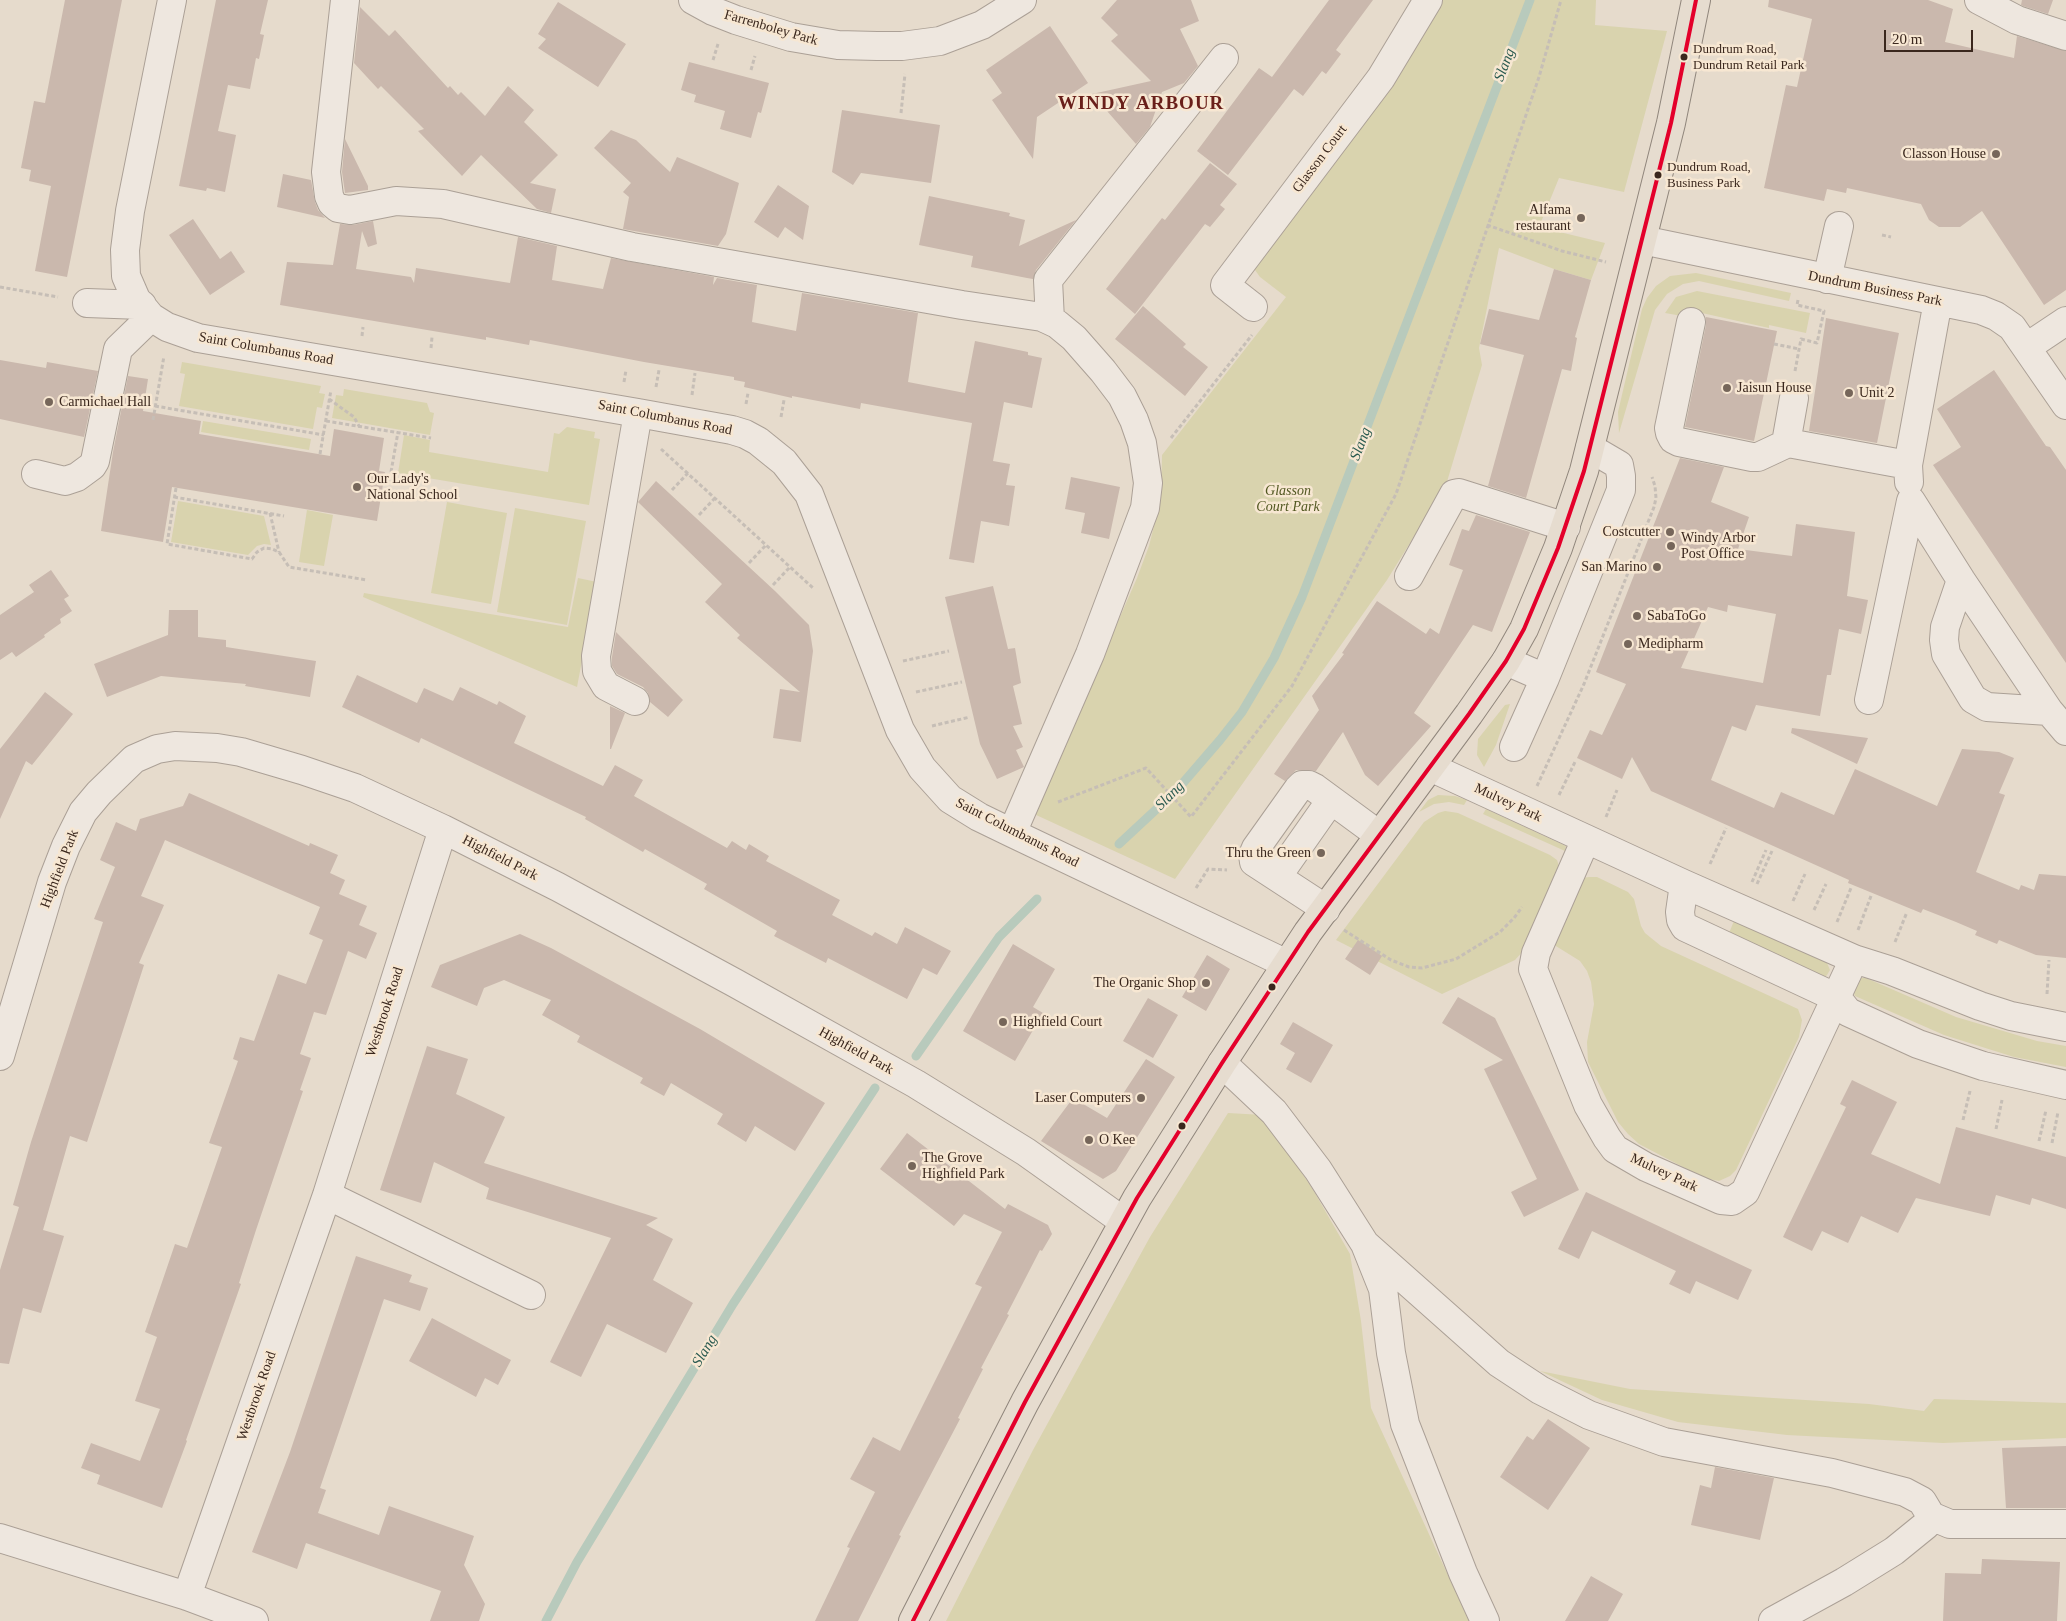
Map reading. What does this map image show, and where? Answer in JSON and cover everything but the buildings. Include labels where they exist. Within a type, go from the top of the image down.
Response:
[{"type":"main road","points":[[913,1621],[1024,1402],[1123,1221],[1222,1063],[1287,964],[1331,917],[1379,835],[1506,661],[1532,611],[1566,527],[1590,448],[1682,73],[1696,0]]},
{"type":"street","name":"Saint Columbanus Road","points":[[172,0],[127,226],[126,276],[132,291],[146,311],[167,327],[198,338],[601,407],[647,404],[746,434],[772,450],[796,474],[809,494],[900,730],[922,768],[950,799],[1012,834],[1287,964]]},
{"type":"street","points":[[345,0],[326,172],[329,196],[332,203],[338,208],[350,210],[396,201],[442,204],[632,247],[1050,320],[1074,338],[1122,396],[1142,443],[1148,483],[1145,508],[1090,654],[1012,834]]},
{"type":"street","name":"Farrenboley Park","points":[[693,0],[713,11],[736,20],[791,37],[846,46],[909,45],[940,41],[982,25],[1022,0]]},
{"type":"street","name":"Glasson Court","points":[[1255,318],[1225,285],[1381,78],[1428,0]]},
{"type":"street","points":[[1979,0],[2017,20],[2066,36]]},
{"type":"street","points":[[1050,320],[1048,280],[1224,58]]},
{"type":"street","points":[[1815,277],[1839,226]]},
{"type":"street","name":"Dundrum Business Park","points":[[1642,240],[1981,310],[1996,316],[2012,327],[2066,405]]},
{"type":"street","points":[[1869,700],[1911,501],[1908,465],[1938,301]]},
{"type":"street","points":[[36,474],[65,481],[78,477],[92,466],[96,460],[118,349],[146,311],[87,303]]},
{"type":"street","points":[[1691,322],[1670,428],[1670,433],[1674,439],[1679,442],[1752,458],[1786,444],[1908,465]]},
{"type":"street","points":[[2027,347],[2066,322]]},
{"type":"street","points":[[1786,444],[1794,398]]},
{"type":"street","points":[[634,701],[606,686],[597,671],[596,656],[647,404]]},
{"type":"street","points":[[1514,747],[1545,678],[1622,490],[1622,476],[1619,465],[1590,448]]},
{"type":"street","points":[[1408,576],[1454,494],[1459,493],[1566,527]]},
{"type":"street","points":[[1911,501],[1961,580],[2058,721]]},
{"type":"street","points":[[1961,580],[1945,627],[1944,640],[1946,654],[1973,699],[1987,707],[2058,721]]},
{"type":"street","points":[[1506,661],[1545,678]]},
{"type":"street","name":"Highfield Park","points":[[0,1056],[52,882],[66,846],[83,812],[99,793],[134,759],[157,749],[175,746],[217,748],[241,752],[355,788],[442,829],[616,918],[916,1084],[1026,1152],[1123,1221]]},
{"type":"street","name":"Mulvey Park","points":[[1430,767],[1595,831],[1854,949],[1892,971],[1980,1006],[2011,1016],[2066,1027]]},
{"type":"street","points":[[1331,917],[1254,862],[1253,855],[1271,826],[1302,786],[1309,785],[1315,788],[1379,835]]},
{"type":"street","name":"Westbrook Road","points":[[187,1596],[327,1196],[442,829]]},
{"type":"street","name":"Mulvey Park","points":[[1595,831],[1536,953],[1533,969],[1588,1105],[1606,1138],[1626,1156],[1721,1200],[1732,1201],[1745,1192],[1837,998],[1854,949]]},
{"type":"street","points":[[1695,878],[1680,912],[1680,920],[1685,927],[1837,998],[1848,1012],[1918,1044],[2063,1095]]},
{"type":"street","points":[[1222,1063],[1274,1112],[1318,1170],[1365,1244],[1383,1289],[1391,1353],[1405,1424],[1463,1573],[1485,1621]]},
{"type":"street","points":[[327,1196],[531,1295]]},
{"type":"street","points":[[1365,1244],[1499,1363],[1540,1390],[1589,1415],[1664,1442],[1832,1474],[1905,1492],[1922,1501],[1931,1516],[1950,1524],[2066,1524]]},
{"type":"street","points":[[1773,1621],[1844,1582],[1894,1550],[1926,1525],[1931,1516]]},
{"type":"street","points":[[0,1538],[187,1596],[254,1621]]},
{"type":"path","points":[[1057,802],[1146,768],[1191,817],[1292,686],[1396,494],[1487,225],[1542,70],[1561,0]]},
{"type":"path","points":[[900,113],[909,45]]},
{"type":"path","points":[[1487,225],[1562,251],[1614,264]]},
{"type":"path","points":[[1882,235],[1891,237]]},
{"type":"path","points":[[1794,398],[1790,396],[1801,339],[1817,343],[1824,311],[1797,305],[1815,277]]},
{"type":"path","points":[[0,287],[87,303]]},
{"type":"path","points":[[1146,468],[1193,412],[1224,368],[1255,318]]},
{"type":"path","points":[[1774,344],[1799,348]]},
{"type":"path","points":[[152,420],[164,353]]},
{"type":"path","points":[[647,404],[659,370]]},
{"type":"path","points":[[691,401],[696,373]]},
{"type":"path","points":[[320,454],[332,382]]},
{"type":"path","points":[[330,399],[354,417],[359,426]]},
{"type":"path","points":[[781,417],[784,400]]},
{"type":"path","points":[[155,406],[324,435]]},
{"type":"path","points":[[326,422],[430,438]]},
{"type":"path","points":[[391,472],[398,432]]},
{"type":"path","points":[[655,443],[817,592]]},
{"type":"path","points":[[1534,791],[1584,684],[1654,507],[1656,498],[1655,486],[1648,470]]},
{"type":"path","points":[[672,490],[688,473]]},
{"type":"path","points":[[176,488],[167,544],[252,559],[256,552],[264,548],[279,552]]},
{"type":"path","points":[[174,496],[284,516]]},
{"type":"path","points":[[699,515],[715,498]]},
{"type":"path","points":[[270,513],[279,552],[289,567],[367,580]]},
{"type":"path","points":[[749,563],[766,544]]},
{"type":"path","points":[[773,585],[790,567]]},
{"type":"path","points":[[898,662],[949,651]]},
{"type":"path","points":[[910,693],[962,682]]},
{"type":"path","points":[[925,728],[970,718]]},
{"type":"path","points":[[1556,802],[1574,762]]},
{"type":"path","points":[[1595,831],[1617,790]]},
{"type":"path","points":[[1695,878],[1726,828]]},
{"type":"path","points":[[1748,891],[1766,850]]},
{"type":"path","points":[[1754,893],[1772,851]]},
{"type":"path","points":[[1180,912],[1208,869],[1227,870]]},
{"type":"path","points":[[1790,909],[1805,874]]},
{"type":"path","points":[[1810,918],[1826,884]]},
{"type":"path","points":[[1834,930],[1852,888]]},
{"type":"path","points":[[1854,949],[1872,896]]},
{"type":"path","points":[[1331,917],[1391,960],[1409,967],[1422,968],[1456,959],[1500,932],[1524,905]]},
{"type":"path","points":[[1893,946],[1907,912]]},
{"type":"path","points":[[2046,1001],[2049,960]]},
{"type":"path","points":[[1963,1120],[1972,1085]]},
{"type":"path","points":[[1996,1129],[2004,1093]]},
{"type":"path","points":[[2052,1143],[2063,1095]]},
{"type":"path","points":[[2039,1141],[2047,1104]]},
{"type":"green space","name":"Glasson Court Park","points":[[1440,0],[1596,0],[1595,25],[1667,31],[1624,192],[1559,178],[1539,227],[1605,243],[1591,280],[1554,269],[1499,248],[1479,348],[1482,365],[1446,485],[1387,580],[1175,879],[1034,814],[1137,578],[1149,546],[1161,498],[1162,455],[1286,297],[1260,277],[1255,270],[1254,262]]},
{"type":"green space","points":[[1696,273],[1791,293],[1789,301],[1699,281],[1683,284],[1667,294],[1655,310],[1619,433],[1618,412],[1642,309],[1647,298],[1656,286],[1670,276]]},
{"type":"green space","points":[[1697,291],[1810,313],[1806,333],[1769,325],[1769,328],[1702,313],[1699,319],[1665,313],[1676,297]]},
{"type":"green space","points":[[182,362],[321,386],[319,393],[325,394],[322,408],[317,407],[313,429],[179,406],[185,374],[180,373]]},
{"type":"green space","points":[[344,389],[427,403],[430,412],[434,413],[430,435],[332,418],[336,395],[343,396]]},
{"type":"green space","points":[[203,421],[311,439],[309,450],[201,432]]},
{"type":"green space","points":[[567,427],[595,432],[594,438],[600,439],[589,505],[398,473],[404,435],[430,440],[429,452],[548,472],[554,433],[559,434]]},
{"type":"green space","points":[[178,501],[264,516],[271,545],[257,546],[248,555],[171,542]]},
{"type":"green space","points":[[447,502],[507,513],[491,604],[431,593]]},
{"type":"green space","points":[[515,508],[586,521],[567,625],[497,612]]},
{"type":"green space","points":[[307,510],[333,515],[324,566],[299,562]]},
{"type":"green space","points":[[578,578],[597,582],[577,687],[363,597],[364,593],[568,627]]},
{"type":"green space","points":[[1510,704],[1496,745],[1484,767],[1477,755],[1478,739],[1505,705]]},
{"type":"green space","points":[[1438,795],[1455,796],[1467,800],[1464,805],[1449,802],[1434,804],[1419,812],[1428,800]]},
{"type":"green space","points":[[1486,809],[1566,846],[1565,851],[1483,814]]},
{"type":"green space","points":[[1445,811],[1458,813],[1550,855],[1557,860],[1561,872],[1524,950],[1515,960],[1442,994],[1336,940],[1424,822]]},
{"type":"green space","points":[[1597,877],[1628,892],[1634,899],[1641,926],[1645,933],[1661,946],[1798,1009],[1802,1020],[1799,1037],[1736,1170],[1730,1176],[1719,1181],[1704,1178],[1639,1144],[1618,1122],[1588,1062],[1587,1042],[1594,1004],[1591,982],[1587,971],[1580,961],[1551,943],[1582,878]]},
{"type":"green space","points":[[1736,916],[1825,958],[1830,970],[1827,975],[1824,978],[1727,938]]},
{"type":"green space","points":[[1866,978],[1956,1017],[2037,1041],[2066,1046],[2066,1067],[2014,1057],[1944,1035],[1855,996],[1853,991],[1856,980]]},
{"type":"green space","points":[[1228,1113],[1263,1115],[1312,1188],[1350,1254],[1361,1321],[1371,1408],[1469,1621],[946,1621],[1033,1450],[1150,1237]]},
{"type":"green space","points":[[1540,1371],[1630,1389],[1869,1404],[1924,1411],[1934,1399],[2066,1403],[2066,1438],[1943,1443],[1787,1435],[1678,1422],[1602,1400]]},
{"type":"waterway","name":"Slang","points":[[1119,844],[1176,791],[1220,740],[1242,712],[1274,658],[1302,597],[1530,0]]},
{"type":"waterway","name":"Slang","points":[[916,1056],[999,937],[1037,899]]},
{"type":"waterway","name":"Slang","points":[[546,1621],[577,1562],[733,1304],[875,1088]]},
{"type":"transit line","points":[[913,1621],[1025,1402],[1137,1198],[1222,1063],[1308,932],[1469,714],[1506,661],[1524,629],[1558,548],[1584,471],[1671,123],[1696,0]]},
{"type":"place","name":"Dundrum Road, Dundrum Retail Park","points":[[1684,57]]},
{"type":"place","name":"Classon House","points":[[1996,154]]},
{"type":"place","name":"Dundrum Road, Business Park","points":[[1658,175]]},
{"type":"place","name":"Alfama restaurant","points":[[1581,218]]},
{"type":"place","name":"Jaisun House","points":[[1727,388]]},
{"type":"place","name":"Unit 2","points":[[1849,393]]},
{"type":"place","name":"Carmichael Hall","points":[[49,402]]},
{"type":"place","name":"Our Lady's National School","points":[[357,487]]},
{"type":"place","name":"Costcutter","points":[[1670,532]]},
{"type":"place","name":"Windy Arbor Post Office","points":[[1671,546]]},
{"type":"place","name":"San Marino","points":[[1657,567]]},
{"type":"place","name":"SabaToGo","points":[[1637,616]]},
{"type":"place","name":"Medipharm","points":[[1628,644]]},
{"type":"place","name":"Thru the Green","points":[[1321,853]]},
{"type":"place","name":"The Organic Shop","points":[[1206,983]]},
{"type":"place","name":"Highfield Court","points":[[1003,1022]]},
{"type":"place","name":"Laser Computers","points":[[1141,1098]]},
{"type":"place","name":"O Kee","points":[[1089,1140]]},
{"type":"place","name":"The Grove Highfield Park","points":[[912,1166]]},
{"type":"district","name":"WINDY ARBOUR","points":[[1141,104]]}]
